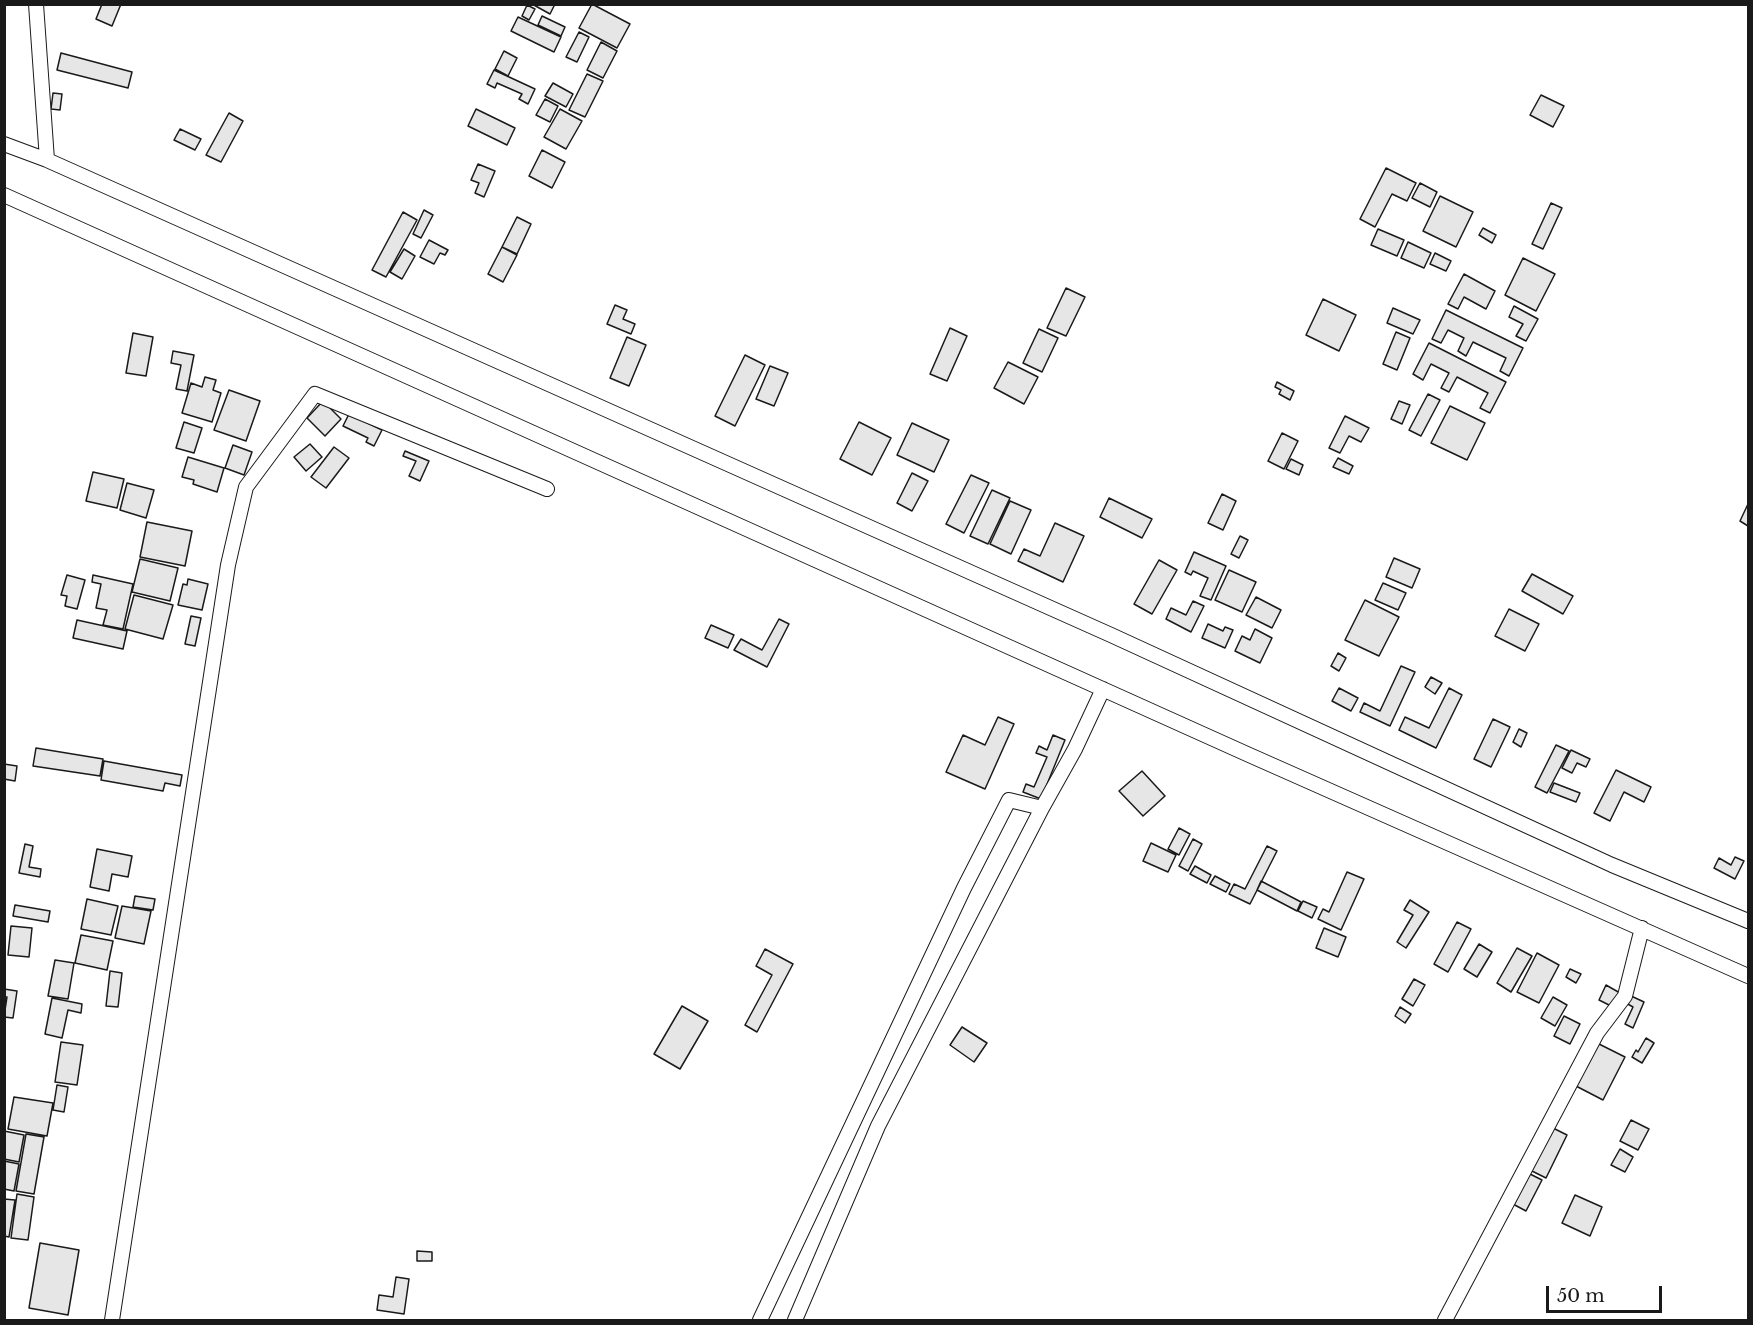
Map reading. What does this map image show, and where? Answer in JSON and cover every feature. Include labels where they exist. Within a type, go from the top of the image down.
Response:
[{"type":"street","points":[[36,4],[47,160]]},
{"type":"street","points":[[4,144],[47,160],[1111,635],[1612,865],[1749,921]]},
{"type":"street","points":[[4,195],[1103,689],[1749,976]]},
{"type":"street","points":[[112,1320],[226,577],[246,487],[315,394],[547,489]]},
{"type":"street","points":[[795,1320],[878,1126],[1041,808],[1075,749],[1103,689]]},
{"type":"street","points":[[760,1320],[954,909],[1009,800],[1041,808]]},
{"type":"street","points":[[1445,1320],[1597,1033],[1625,996],[1642,928]]},
{"type":"building","points":[[102,4],[121,4],[112,26],[96,19]]},
{"type":"building","points":[[532,4],[555,4],[550,14]]},
{"type":"building","points":[[592,4],[630,24],[617,48],[579,28]]},
{"type":"building","points":[[527,5],[535,9],[529,20],[522,16]]},
{"type":"building","points":[[542,16],[565,27],[561,36],[538,25]]},
{"type":"building","points":[[518,17],[561,37],[554,52],[511,31]]},
{"type":"building","points":[[579,32],[589,37],[577,62],[566,57]]},
{"type":"building","points":[[601,42],[617,51],[603,78],[587,70]]},
{"type":"building","points":[[504,51],[517,58],[508,76],[495,69]]},
{"type":"building","points":[[61,53],[132,72],[128,88],[57,70]]},
{"type":"building","points":[[494,70],[535,89],[528,104],[519,99],[522,94],[497,83],[495,88],[487,84]]},
{"type":"building","points":[[587,74],[603,81],[585,117],[569,110]]},
{"type":"building","points":[[553,83],[573,94],[566,107],[545,96]]},
{"type":"building","points":[[53,93],[62,94],[60,110],[51,109]]},
{"type":"building","points":[[1541,95],[1564,106],[1553,127],[1530,115]]},
{"type":"building","points":[[545,99],[558,106],[550,122],[536,115]]},
{"type":"building","points":[[476,109],[515,128],[507,145],[468,126]]},
{"type":"building","points":[[560,109],[582,121],[566,149],[544,137]]},
{"type":"building","points":[[229,113],[243,121],[221,162],[206,155]]},
{"type":"building","points":[[180,129],[201,139],[195,150],[174,140]]},
{"type":"building","points":[[542,150],[565,162],[552,188],[529,176]]},
{"type":"building","points":[[478,164],[495,171],[484,197],[475,193],[479,183],[471,180]]},
{"type":"building","points":[[1386,168],[1416,183],[1407,201],[1392,194],[1375,227],[1360,219]]},
{"type":"building","points":[[1420,183],[1437,192],[1430,207],[1412,198]]},
{"type":"building","points":[[1440,196],[1473,212],[1456,247],[1423,231]]},
{"type":"building","points":[[1551,203],[1562,208],[1543,249],[1532,244]]},
{"type":"building","points":[[424,210],[433,215],[421,238],[413,234]]},
{"type":"building","points":[[403,212],[417,220],[386,277],[372,270]]},
{"type":"building","points":[[517,217],[531,224],[517,254],[502,247]]},
{"type":"building","points":[[1483,228],[1496,235],[1492,243],[1479,235]]},
{"type":"building","points":[[1378,229],[1404,240],[1397,256],[1371,245]]},
{"type":"building","points":[[429,240],[448,250],[445,255],[440,253],[434,264],[420,257]]},
{"type":"building","points":[[1408,242],[1431,253],[1424,268],[1401,258]]},
{"type":"building","points":[[502,247],[517,255],[503,282],[488,274]]},
{"type":"building","points":[[404,249],[415,256],[402,279],[390,272]]},
{"type":"building","points":[[1435,253],[1451,261],[1446,271],[1430,264]]},
{"type":"building","points":[[1523,258],[1555,274],[1536,311],[1505,295]]},
{"type":"building","points":[[1464,274],[1495,291],[1486,309],[1464,297],[1458,309],[1448,304]]},
{"type":"building","points":[[1066,288],[1085,297],[1066,336],[1047,328]]},
{"type":"building","points":[[1323,299],[1356,315],[1339,351],[1306,335]]},
{"type":"building","points":[[615,305],[627,310],[623,319],[635,324],[631,334],[607,324]]},
{"type":"building","points":[[1514,306],[1538,319],[1526,341],[1516,336],[1523,324],[1509,317]]},
{"type":"building","points":[[1393,308],[1420,320],[1413,334],[1387,323]]},
{"type":"building","points":[[1446,310],[1523,348],[1509,376],[1500,371],[1506,358],[1473,342],[1466,356],[1458,351],[1464,338],[1448,330],[1441,343],[1432,339]]},
{"type":"building","points":[[950,328],[967,336],[947,381],[930,374]]},
{"type":"building","points":[[1039,329],[1058,338],[1042,372],[1023,363]]},
{"type":"building","points":[[1396,332],[1410,338],[1397,370],[1383,364]]},
{"type":"building","points":[[133,333],[153,337],[146,376],[126,373]]},
{"type":"building","points":[[627,337],[646,345],[629,386],[610,378]]},
{"type":"building","points":[[1429,343],[1506,382],[1490,413],[1480,408],[1488,393],[1457,377],[1449,392],[1441,388],[1449,373],[1431,364],[1423,380],[1413,374]]},
{"type":"building","points":[[173,351],[194,355],[187,391],[176,389],[181,365],[171,363]]},
{"type":"building","points":[[745,355],[765,365],[735,426],[715,416]]},
{"type":"building","points":[[1008,362],[1038,377],[1024,404],[994,388]]},
{"type":"building","points":[[770,366],[788,373],[774,406],[756,399]]},
{"type":"building","points":[[205,377],[216,380],[213,390],[221,393],[212,422],[182,413],[191,383],[202,387]]},
{"type":"building","points":[[1277,382],[1294,391],[1290,400],[1279,394],[1281,390],[1275,387]]},
{"type":"building","points":[[229,390],[260,401],[246,441],[214,430]]},
{"type":"building","points":[[1428,394],[1440,400],[1421,436],[1409,430]]},
{"type":"building","points":[[323,401],[341,419],[325,436],[307,418]]},
{"type":"building","points":[[1399,401],[1410,405],[1402,424],[1391,419]]},
{"type":"building","points":[[1450,406],[1485,423],[1467,460],[1431,443]]},
{"type":"building","points":[[349,414],[382,430],[374,446],[366,442],[368,438],[343,426]]},
{"type":"building","points":[[1345,416],[1369,428],[1361,442],[1349,436],[1340,453],[1329,448]]},
{"type":"building","points":[[184,422],[202,428],[194,453],[176,448]]},
{"type":"building","points":[[859,422],[891,438],[872,475],[840,459]]},
{"type":"building","points":[[912,423],[949,440],[934,472],[897,455]]},
{"type":"building","points":[[1282,433],[1298,441],[1284,469],[1268,461]]},
{"type":"building","points":[[310,444],[322,457],[306,471],[294,457]]},
{"type":"building","points":[[233,445],[252,452],[244,475],[225,468]]},
{"type":"building","points":[[334,447],[349,458],[326,488],[311,477]]},
{"type":"building","points":[[405,451],[429,461],[420,481],[409,476],[416,461],[403,456]]},
{"type":"building","points":[[188,457],[224,468],[217,492],[193,484],[194,480],[182,477]]},
{"type":"building","points":[[1338,458],[1353,466],[1349,474],[1333,467]]},
{"type":"building","points":[[1291,459],[1303,465],[1299,475],[1286,469]]},
{"type":"building","points":[[93,472],[124,479],[117,508],[86,501]]},
{"type":"building","points":[[912,473],[928,481],[912,511],[897,503]]},
{"type":"building","points":[[971,475],[989,483],[964,533],[946,524]]},
{"type":"building","points":[[127,483],[154,490],[146,518],[120,510]]},
{"type":"building","points":[[992,490],[1010,498],[988,544],[970,536]]},
{"type":"building","points":[[1222,494],[1236,501],[1223,530],[1208,523]]},
{"type":"building","points":[[1109,498],[1152,519],[1142,538],[1100,517]]},
{"type":"building","points":[[1010,501],[1031,510],[1011,554],[990,544]]},
{"type":"building","points":[[1748,504],[1748,526],[1740,521]]},
{"type":"building","points":[[147,522],[192,531],[185,566],[140,557]]},
{"type":"building","points":[[1055,523],[1084,536],[1063,582],[1018,561],[1024,549],[1040,556]]},
{"type":"building","points":[[1240,536],[1248,540],[1239,558],[1231,554]]},
{"type":"building","points":[[1194,552],[1226,566],[1211,600],[1200,596],[1208,578],[1193,571],[1191,575],[1185,572]]},
{"type":"building","points":[[1394,558],[1420,569],[1412,588],[1386,577]]},
{"type":"building","points":[[140,559],[178,568],[170,601],[132,592]]},
{"type":"building","points":[[1159,560],[1177,570],[1152,614],[1134,604]]},
{"type":"building","points":[[1229,570],[1256,582],[1242,612],[1215,600]]},
{"type":"building","points":[[1532,574],[1573,596],[1563,614],[1522,591]]},
{"type":"building","points":[[67,575],[85,580],[77,609],[65,606],[67,596],[61,595]]},
{"type":"building","points":[[93,575],[133,584],[123,629],[103,625],[107,610],[96,608],[101,584],[92,582]]},
{"type":"building","points":[[188,579],[208,584],[202,610],[178,605],[183,584],[187,585]]},
{"type":"building","points":[[1383,583],[1406,593],[1398,610],[1375,600]]},
{"type":"building","points":[[134,595],[173,605],[163,639],[125,629]]},
{"type":"building","points":[[1256,597],[1281,610],[1272,628],[1246,615]]},
{"type":"building","points":[[1365,600],[1399,617],[1379,656],[1345,640]]},
{"type":"building","points":[[1193,601],[1204,606],[1191,632],[1166,619],[1171,608],[1186,615]]},
{"type":"building","points":[[1509,609],[1539,624],[1525,651],[1495,636]]},
{"type":"building","points":[[191,616],[201,618],[195,646],[185,644]]},
{"type":"building","points":[[779,619],[789,624],[767,667],[734,650],[741,639],[762,650]]},
{"type":"building","points":[[77,620],[127,631],[123,649],[73,638]]},
{"type":"building","points":[[1208,624],[1223,631],[1225,627],[1233,630],[1225,648],[1202,638]]},
{"type":"building","points":[[711,625],[734,635],[728,648],[705,638]]},
{"type":"building","points":[[1255,629],[1272,638],[1260,663],[1235,651],[1242,636],[1250,640]]},
{"type":"building","points":[[1338,653],[1346,658],[1339,671],[1331,666]]},
{"type":"building","points":[[1401,666],[1415,672],[1390,726],[1360,712],[1364,703],[1380,711]]},
{"type":"building","points":[[1431,677],[1442,683],[1435,694],[1425,687]]},
{"type":"building","points":[[1339,688],[1358,698],[1351,711],[1332,701]]},
{"type":"building","points":[[1449,688],[1462,695],[1436,748],[1399,730],[1405,717],[1429,728]]},
{"type":"building","points":[[998,717],[1014,724],[985,789],[946,772],[963,735],[985,745]]},
{"type":"building","points":[[1493,719],[1510,727],[1491,767],[1474,759]]},
{"type":"building","points":[[1519,729],[1527,733],[1521,747],[1513,742]]},
{"type":"building","points":[[1053,735],[1065,740],[1041,799],[1023,792],[1026,784],[1034,787],[1047,757],[1036,753],[1039,746],[1047,750]]},
{"type":"building","points":[[1556,745],[1569,751],[1547,793],[1535,787]]},
{"type":"building","points":[[36,748],[103,759],[100,776],[33,766]]},
{"type":"building","points":[[1571,750],[1590,759],[1586,767],[1577,763],[1572,773],[1562,768]]},
{"type":"building","points":[[104,761],[182,775],[180,786],[165,783],[163,791],[101,780]]},
{"type":"building","points":[[4,764],[17,766],[15,781],[4,779]]},
{"type":"building","points":[[1616,770],[1651,787],[1644,802],[1624,792],[1610,821],[1594,813]]},
{"type":"building","points":[[1142,771],[1165,796],[1143,816],[1119,791]]},
{"type":"building","points":[[1554,783],[1580,793],[1576,802],[1550,792]]},
{"type":"building","points":[[1179,828],[1190,834],[1179,855],[1168,849]]},
{"type":"building","points":[[1193,839],[1202,844],[1188,871],[1179,866]]},
{"type":"building","points":[[1151,843],[1176,855],[1168,872],[1143,861]]},
{"type":"building","points":[[25,844],[33,846],[29,867],[41,869],[40,877],[19,873]]},
{"type":"building","points":[[1267,846],[1277,851],[1250,904],[1229,894],[1234,884],[1245,889]]},
{"type":"building","points":[[97,849],[132,856],[128,877],[112,874],[109,891],[90,887]]},
{"type":"building","points":[[1735,857],[1744,861],[1735,879],[1714,868],[1719,858],[1731,865]]},
{"type":"building","points":[[1195,866],[1211,875],[1207,883],[1190,874]]},
{"type":"building","points":[[1347,872],[1364,879],[1341,930],[1318,919],[1323,909],[1329,912]]},
{"type":"building","points":[[1215,876],[1230,884],[1226,892],[1210,884]]},
{"type":"building","points":[[1261,881],[1301,902],[1297,911],[1257,890]]},
{"type":"building","points":[[135,896],[155,899],[153,910],[133,907]]},
{"type":"building","points":[[87,899],[118,906],[111,935],[81,929]]},
{"type":"building","points":[[1410,900],[1429,912],[1406,948],[1397,942],[1413,915],[1404,910]]},
{"type":"building","points":[[1303,901],[1317,907],[1312,918],[1298,911]]},
{"type":"building","points":[[15,905],[50,911],[48,922],[13,916]]},
{"type":"building","points":[[122,906],[151,911],[144,944],[115,938]]},
{"type":"building","points":[[1457,922],[1471,929],[1448,972],[1434,964]]},
{"type":"building","points":[[11,926],[32,928],[29,957],[8,955]]},
{"type":"building","points":[[1324,928],[1346,937],[1338,957],[1316,948]]},
{"type":"building","points":[[81,935],[113,941],[107,970],[75,963]]},
{"type":"building","points":[[1479,944],[1492,952],[1477,977],[1464,969]]},
{"type":"building","points":[[1517,948],[1532,956],[1511,992],[1497,983]]},
{"type":"building","points":[[765,949],[793,964],[757,1032],[745,1025],[772,975],[756,966]]},
{"type":"building","points":[[1537,953],[1559,965],[1539,1003],[1517,992]]},
{"type":"building","points":[[55,960],[74,963],[68,999],[48,996]]},
{"type":"building","points":[[1570,969],[1581,974],[1576,983],[1566,977]]},
{"type":"building","points":[[110,971],[122,973],[118,1007],[106,1006]]},
{"type":"building","points":[[1414,979],[1425,985],[1413,1006],[1402,999]]},
{"type":"building","points":[[1606,985],[1620,993],[1613,1007],[1599,1000]]},
{"type":"building","points":[[4,989],[17,991],[13,1018],[4,1017],[7,997],[4,997]]},
{"type":"building","points":[[1629,995],[1644,1002],[1633,1028],[1625,1024],[1633,1007],[1626,1003]]},
{"type":"building","points":[[1553,997],[1567,1005],[1555,1026],[1541,1018]]},
{"type":"building","points":[[52,998],[82,1004],[81,1013],[68,1010],[62,1038],[45,1034]]},
{"type":"building","points":[[682,1006],[708,1021],[680,1069],[654,1054]]},
{"type":"building","points":[[1400,1007],[1411,1014],[1405,1023],[1395,1016]]},
{"type":"building","points":[[1564,1016],[1580,1024],[1570,1044],[1554,1036]]},
{"type":"building","points":[[962,1027],[987,1043],[974,1062],[950,1045]]},
{"type":"building","points":[[1646,1038],[1654,1043],[1642,1063],[1632,1057],[1636,1050],[1638,1052]]},
{"type":"building","points":[[61,1042],[83,1045],[77,1085],[55,1082]]},
{"type":"building","points":[[1597,1043],[1625,1057],[1603,1100],[1574,1085]]},
{"type":"building","points":[[57,1085],[68,1087],[64,1112],[53,1110]]},
{"type":"building","points":[[14,1097],[53,1103],[47,1136],[8,1129]]},
{"type":"building","points":[[1631,1120],[1649,1129],[1638,1150],[1620,1141]]},
{"type":"building","points":[[1551,1127],[1567,1135],[1546,1178],[1530,1170]]},
{"type":"building","points":[[4,1131],[24,1135],[19,1162],[4,1159]]},
{"type":"building","points":[[26,1134],[44,1137],[34,1194],[16,1191]]},
{"type":"building","points":[[1620,1149],[1633,1157],[1625,1172],[1611,1165]]},
{"type":"building","points":[[4,1161],[19,1164],[14,1191],[4,1189]]},
{"type":"building","points":[[1526,1172],[1542,1180],[1526,1211],[1511,1203]]},
{"type":"building","points":[[17,1194],[34,1197],[28,1240],[11,1238]]},
{"type":"building","points":[[1575,1195],[1602,1207],[1590,1236],[1562,1223]]},
{"type":"building","points":[[4,1199],[15,1200],[9,1237],[4,1236]]},
{"type":"building","points":[[40,1243],[79,1250],[68,1315],[29,1308]]},
{"type":"building","points":[[417,1251],[432,1252],[432,1261],[417,1261]]},
{"type":"building","points":[[396,1277],[409,1279],[404,1314],[377,1310],[379,1295],[393,1297]]}]
